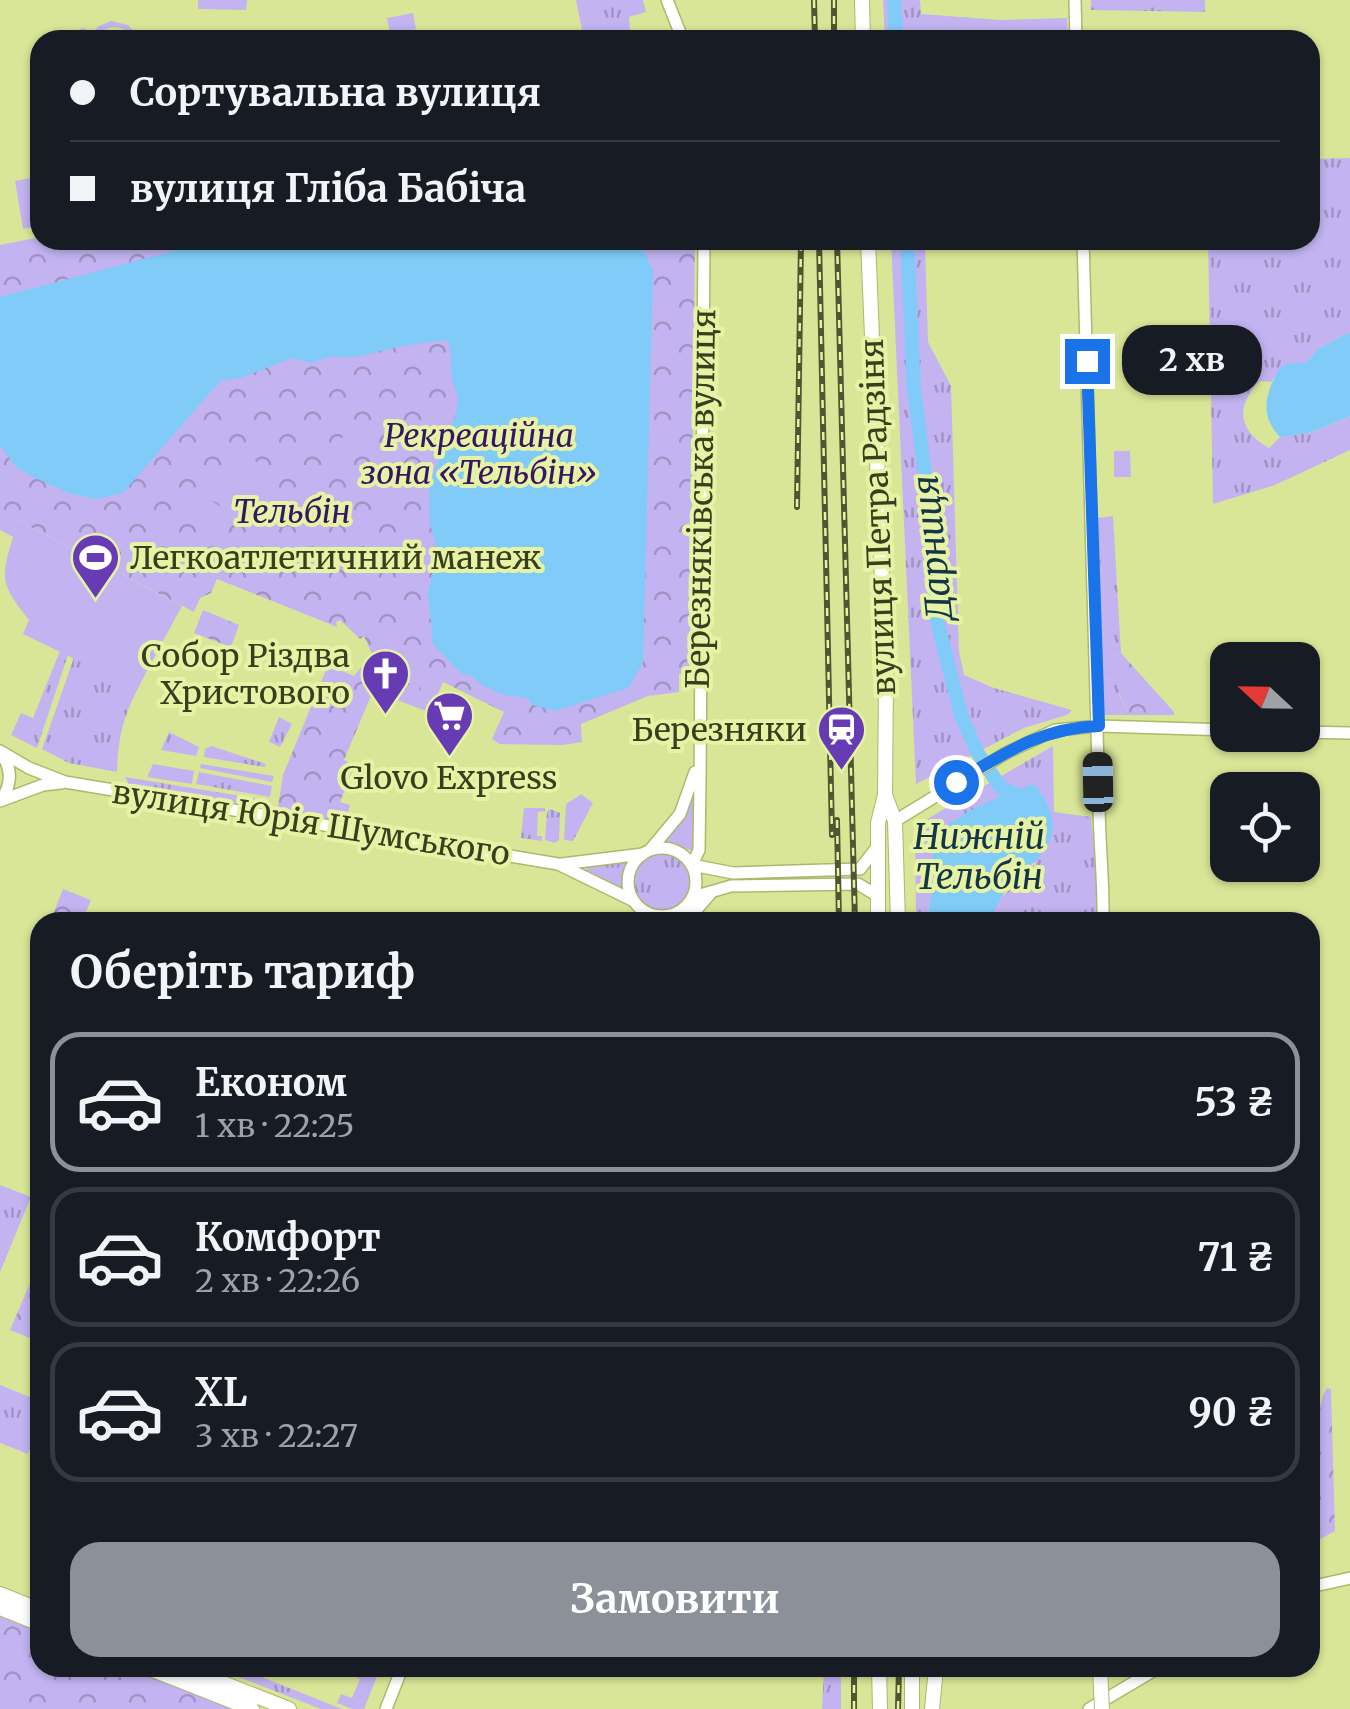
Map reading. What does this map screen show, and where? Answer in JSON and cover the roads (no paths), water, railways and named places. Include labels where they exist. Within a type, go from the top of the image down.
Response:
[{"type":"main road","points":[[862,0],[863,30]]},
{"type":"main road","name":"вулиця Петра Радзіня","points":[[868,250],[886,676],[886,795],[878,823],[878,912]]},
{"type":"main road","name":"вулиця Петра Радзіня","points":[[886,795],[895,821],[898,912]]},
{"type":"main road","points":[[0,1594],[30,1606]]},
{"type":"main road","points":[[0,1608],[30,1620]]},
{"type":"main road","points":[[171,1677],[252,1709]]},
{"type":"main road","points":[[209,1677],[289,1709]]},
{"type":"main road","points":[[879,1677],[880,1709]]},
{"type":"main road","points":[[912,1677],[912,1709]]},
{"type":"main road","points":[[932,1709],[935,1677]]},
{"type":"main road","points":[[1096,1706],[1098,1677]]},
{"type":"street","points":[[668,0],[679,30]]},
{"type":"street","points":[[1075,0],[1076,30]]},
{"type":"street","name":"Березняківська вулиця","points":[[692,866],[699,850],[704,250]]},
{"type":"street","points":[[1082,250],[1103,912]]},
{"type":"street","points":[[895,821],[1006,753],[1055,730],[1099,726],[1210,729]]},
{"type":"street","points":[[1320,732],[1350,733]]},
{"type":"street","points":[[0,751],[9,767],[10,779],[0,801]]},
{"type":"street","name":"вулиця Юрія Шумського","points":[[0,751],[65,782],[558,864],[647,852]]},
{"type":"street","name":"Березняківська вулиця","points":[[647,852],[680,814],[698,758]]},
{"type":"street","name":"вулиця Юрія Шумського","points":[[0,801],[44,784],[65,782]]},
{"type":"street","points":[[692,866],[724,872],[860,869],[878,846]]},
{"type":"street","points":[[641,912],[629,891],[633,865],[647,852],[665,848],[676,850],[692,866],[696,881],[691,912]]},
{"type":"street","points":[[699,850],[706,862],[724,872]]},
{"type":"street","name":"вулиця Юрія Шумського","points":[[558,864],[637,904]]},
{"type":"street","points":[[676,912],[693,898],[719,888],[858,884],[878,896]]},
{"type":"street","points":[[695,912],[719,888]]},
{"type":"street","points":[[637,904],[649,912]]},
{"type":"street","points":[[1320,1585],[1350,1578]]},
{"type":"street","points":[[386,1709],[398,1677]]},
{"type":"street","points":[[1096,1706],[1143,1677]]},
{"type":"water","name":"Тельбін","points":[[177,250],[644,250],[653,271],[643,663],[628,688],[555,711],[532,705],[528,698],[503,695],[480,684],[472,676],[462,674],[433,645],[428,592],[435,542],[430,524],[429,486],[457,411],[458,396],[446,340],[311,363],[292,358],[241,378],[220,381],[123,493],[96,499],[71,494],[35,478],[16,467],[0,446],[0,297]]},
{"type":"water","points":[[1350,332],[1350,416],[1312,432],[1280,437],[1266,409],[1278,370],[1307,362],[1318,349]]},
{"type":"water","name":"Нижній Тельбін","points":[[1034,784],[1049,808],[1053,827],[1048,844],[1010,886],[995,912],[929,912],[934,877],[931,839],[954,820]]},
{"type":"waterway","name":"Дарниця","points":[[894,0],[896,30]]},
{"type":"waterway","name":"Дарниця","points":[[907,250],[914,389],[927,492],[936,617],[961,715],[977,752],[1001,788],[1025,798]]},
{"type":"railway","points":[[814,0],[815,30]]},
{"type":"railway","points":[[834,0],[834,30]]},
{"type":"railway","points":[[797,507],[801,250]]},
{"type":"railway","points":[[819,250],[832,835]]},
{"type":"railway","points":[[837,250],[855,912]]},
{"type":"railway","points":[[837,820],[839,912]]},
{"type":"railway","points":[[854,1677],[854,1709]]},
{"type":"railway","points":[[898,1709],[899,1677]]},
{"type":"place","name":"Легкоатлетичний манеж","points":[[95,600]]},
{"type":"place","name":"Собор Різдва Христового","points":[[385,716]]},
{"type":"place","name":"Glovo Express","points":[[449,758]]},
{"type":"place","name":"Березняки","points":[[842,772]]},
{"type":"park label","name":"Рекреаційна зона «Тельбін»","points":[[479,454]]}]
